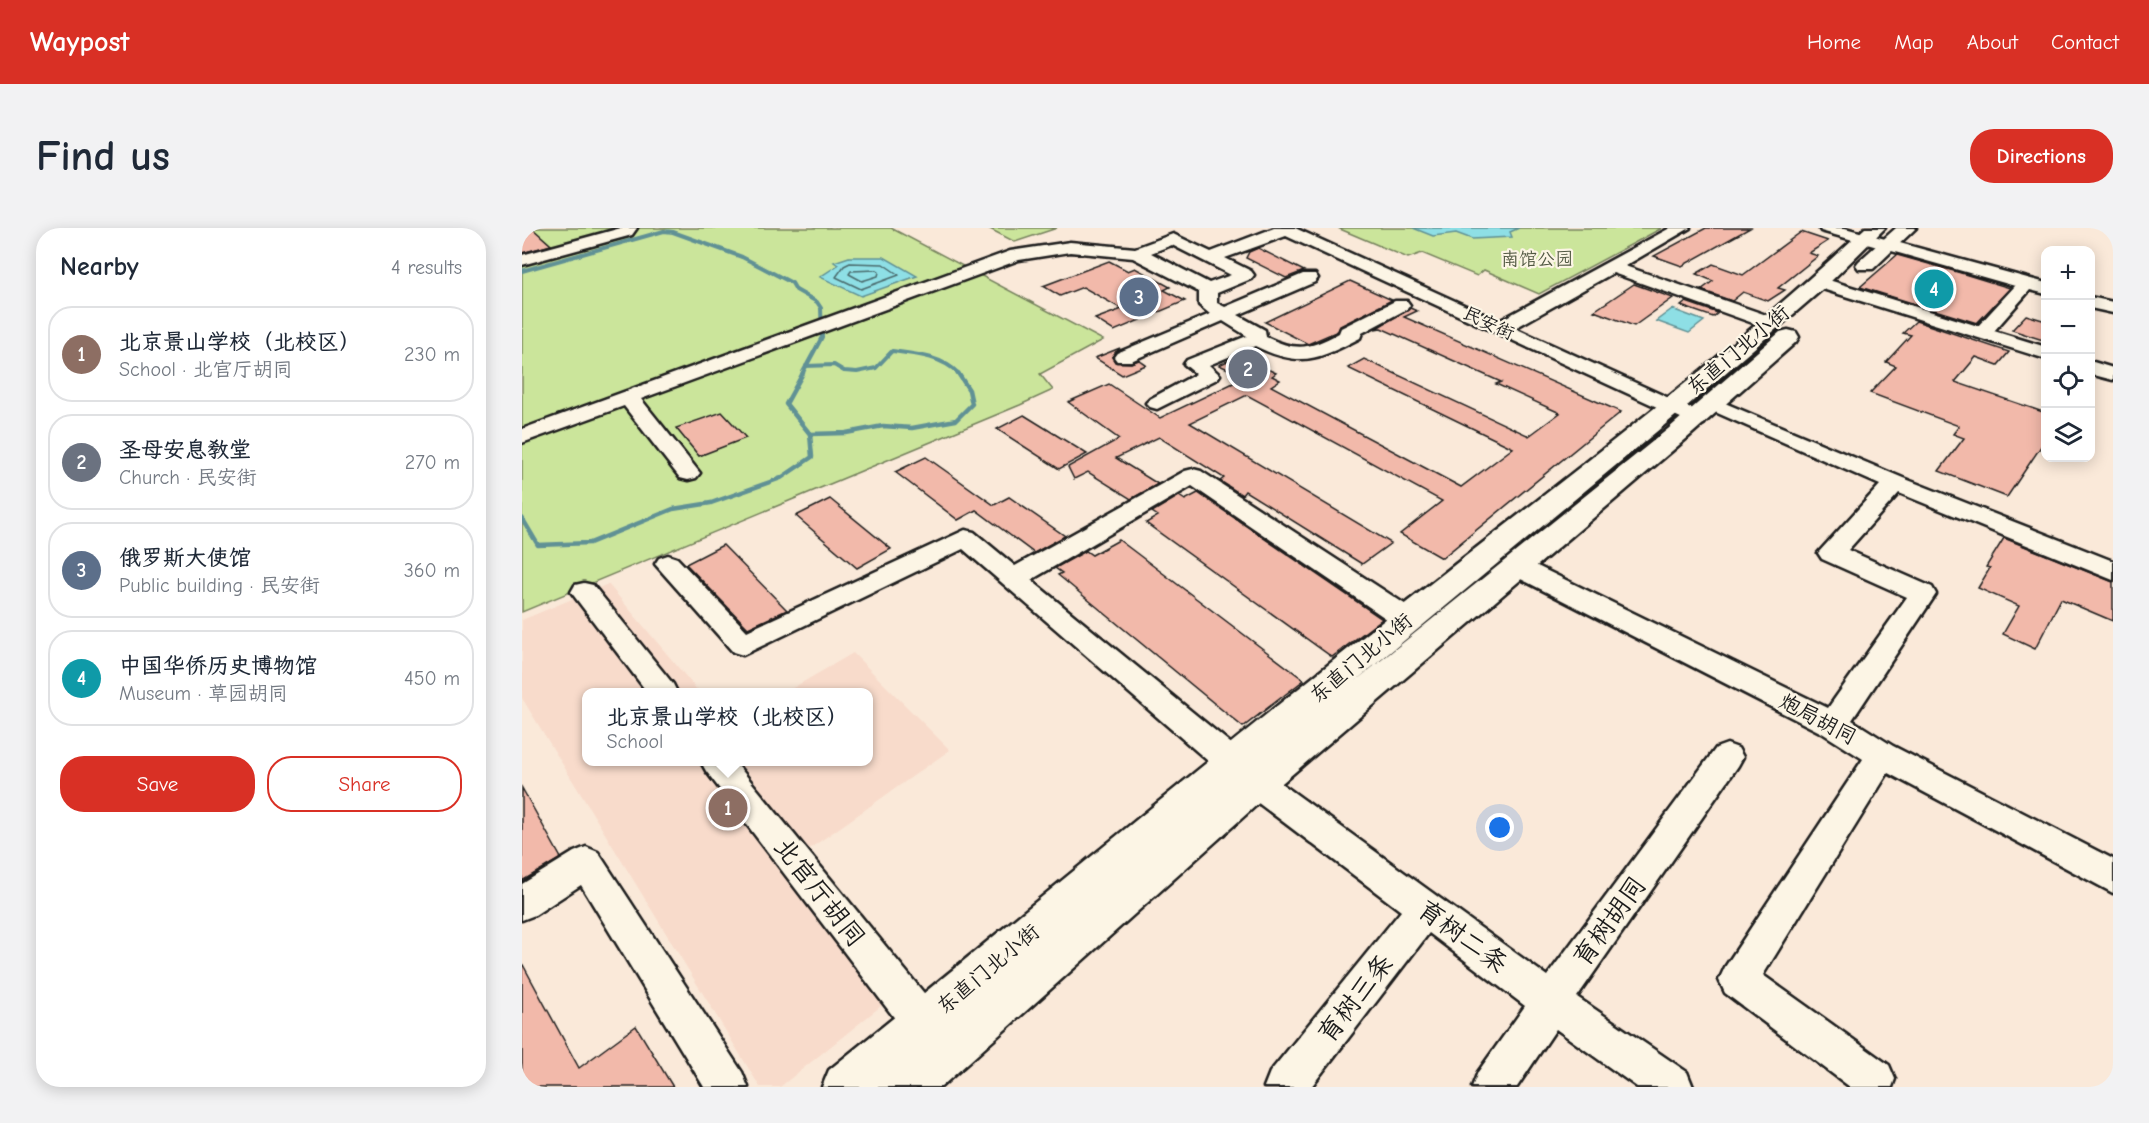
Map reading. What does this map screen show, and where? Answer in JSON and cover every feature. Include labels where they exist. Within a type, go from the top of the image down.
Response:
[{"type":"main road","name":"东直门北小街","points":[[846,1087],[923,1023],[1518,567],[1830,286],[1883,235]]},
{"type":"main road","name":"东直门北小街","points":[[922,1082],[1407,619],[1693,410],[1771,323],[1830,286]]},
{"type":"street","points":[[522,260],[602,247],[629,228]]},
{"type":"street","points":[[1501,328],[1682,228]]},
{"type":"street","points":[[1827,228],[1883,235],[2041,288]]},
{"type":"street","points":[[1210,258],[1284,229]]},
{"type":"street","name":"民安街","points":[[1284,229],[1501,328],[1693,410],[1895,483],[2113,571]]},
{"type":"street","points":[[522,436],[1016,255],[1070,246],[1137,253],[1208,290],[1245,275],[1173,239],[1137,253]]},
{"type":"street","points":[[1611,267],[1771,323]]},
{"type":"street","points":[[1124,357],[1309,278]]},
{"type":"street","points":[[1982,333],[2026,284]]},
{"type":"street","points":[[1830,286],[2041,351]]},
{"type":"street","points":[[1208,290],[1208,305],[1258,334],[1256,339]]},
{"type":"street","points":[[2095,303],[2113,308]]},
{"type":"street","points":[[1156,403],[1210,375],[1194,364],[1256,339],[1285,354],[1320,351],[1353,334],[1348,332],[1401,305]]},
{"type":"street","points":[[2095,368],[2113,374]]},
{"type":"street","points":[[629,398],[688,473]]},
{"type":"street","points":[[1014,578],[1193,476],[1407,619]]},
{"type":"street","points":[[1833,724],[1923,594],[1831,553],[1895,483]]},
{"type":"street","name":"育树二条","points":[[668,564],[743,645],[965,538],[1245,774],[1551,1002],[1672,1087]]},
{"type":"street","name":"炮局胡同","points":[[1518,567],[1833,724],[1882,755],[2113,877]]},
{"type":"street","points":[[584,591],[659,688]]},
{"type":"street","points":[[1871,1087],[1875,1079],[1738,980],[1882,755]]},
{"type":"street","name":"育树胡同","points":[[1493,1087],[1727,756]]},
{"type":"street","name":"北官厅胡同","points":[[720,766],[923,1023]]},
{"type":"street","points":[[522,903],[586,863],[727,1087]]},
{"type":"street","name":"育树三条","points":[[1286,1087],[1425,909]]},
{"type":"shaded area","points":[[608,584],[696,688],[582,688],[582,766],[873,766],[873,688],[793,688],[853,653],[950,750],[785,866],[886,1002],[780,1087],[760,1087],[522,698],[522,620]]},
{"type":"green space","points":[[522,228],[891,228],[1103,340],[1040,374],[1053,390],[522,612]]},
{"type":"green space","points":[[988,228],[1057,228],[1015,242]]},
{"type":"green space","name":"南馆公园","points":[[1662,228],[1539,294],[1484,270],[1477,276],[1422,253],[1408,258],[1340,229]]},
{"type":"water","points":[[1413,228],[1519,228],[1510,232],[1512,237],[1472,239],[1456,233],[1433,236]]},
{"type":"water","points":[[849,257],[884,257],[917,276],[861,296],[820,277],[838,265],[834,262]]},
{"type":"water","points":[[1672,309],[1704,321],[1689,333],[1656,321]]},
{"type":"building","points":[[532,228],[551,245],[522,253],[522,230]]},
{"type":"building","points":[[1706,228],[1750,228],[1682,266],[1654,256]]},
{"type":"building","points":[[1801,232],[1828,241],[1809,253],[1818,256],[1778,288],[1785,290],[1768,301],[1743,292],[1732,301],[1701,290],[1713,281],[1696,274],[1713,264],[1743,275]]},
{"type":"building","points":[[1258,248],[1304,271],[1286,278],[1246,258],[1249,252]]},
{"type":"building","points":[[1897,255],[2010,288],[1977,323],[1860,287]]},
{"type":"building","points":[[1109,261],[1128,271],[1135,268],[1170,287],[1164,290],[1185,301],[1114,331],[1095,319],[1122,309],[1083,287],[1060,296],[1043,286]]},
{"type":"building","points":[[1350,281],[1392,300],[1340,326],[1338,331],[1308,344],[1265,322]]},
{"type":"building","points":[[1634,284],[1673,298],[1634,326],[1594,311]]},
{"type":"building","points":[[1686,302],[1718,313],[1713,317],[1681,306]]},
{"type":"building","points":[[1410,308],[1417,311],[1404,317],[1621,412],[1442,558],[1400,534],[1442,501],[1247,395],[1190,423],[1391,543],[1362,564],[1245,491],[1242,495],[1220,481],[1224,478],[1159,437],[1116,458],[1158,484],[1131,499],[1088,472],[1074,479],[1068,467],[1119,439],[1068,402],[1109,384],[1160,418],[1246,377],[1219,365],[1238,356],[1276,373],[1272,376],[1280,380],[1271,386],[1461,487],[1513,448],[1348,368],[1364,359],[1529,436],[1560,413],[1496,384],[1501,382],[1381,328],[1375,329]]},
{"type":"building","points":[[2026,315],[2041,320],[2041,339],[2012,330]]},
{"type":"building","points":[[1916,321],[2009,352],[1998,365],[1976,357],[1955,382],[2041,411],[2041,446],[2007,497],[1939,471],[1964,438],[1953,434],[1959,426],[1870,393],[1896,366],[1886,362],[1911,335],[1903,333]]},
{"type":"building","points":[[1120,348],[1112,357],[1115,362],[1131,363],[1139,360],[1146,365],[1122,375],[1095,358]]},
{"type":"building","points":[[722,412],[746,438],[699,456],[676,428]]},
{"type":"building","points":[[1024,415],[1087,454],[1059,469],[997,429]]},
{"type":"building","points":[[926,457],[994,505],[1009,497],[1065,536],[1034,553],[976,510],[958,520],[895,472]]},
{"type":"building","points":[[1198,493],[1382,619],[1332,657],[1146,523],[1158,516],[1152,512],[1179,496],[1185,500]]},
{"type":"building","points":[[830,499],[891,549],[857,568],[796,516]]},
{"type":"building","points":[[2004,538],[2113,582],[2113,621],[2061,599],[2035,649],[2003,634],[2019,606],[1978,588],[1990,568],[1986,567]]},
{"type":"building","points":[[1119,540],[1304,680],[1243,727],[1058,575],[1062,573],[1055,568],[1086,551],[1092,555]]},
{"type":"building","points":[[723,545],[787,610],[748,628],[686,564]]},
{"type":"building","points":[[522,788],[561,858],[522,881]]},
{"type":"building","points":[[522,963],[579,1068],[636,1026],[673,1087],[522,1087]]},
{"type":"waterway","points":[[522,271],[664,231],[673,232],[742,257],[792,283],[796,290],[817,302],[821,308],[822,337],[806,366]]},
{"type":"waterway","points":[[806,366],[834,365],[844,371],[857,372],[876,368],[892,351],[919,355],[945,363],[958,373]]},
{"type":"waterway","points":[[802,374],[806,366]]},
{"type":"waterway","points":[[803,373],[786,404],[810,434]]},
{"type":"waterway","points":[[810,434],[846,433],[883,426],[912,428],[956,420],[972,404],[969,390],[958,373]]},
{"type":"waterway","points":[[522,518],[538,545],[590,543],[673,509],[711,503],[781,478],[812,457],[810,434]]},
{"type":"place","name":"中国华侨历史博物馆","points":[[1934,289]]},
{"type":"place","name":"俄罗斯大使馆","points":[[1139,297]]},
{"type":"place","name":"圣母安息教堂","points":[[1248,369]]},
{"type":"place","name":"北京景山学校（北校区）","points":[[728,808]]}]
